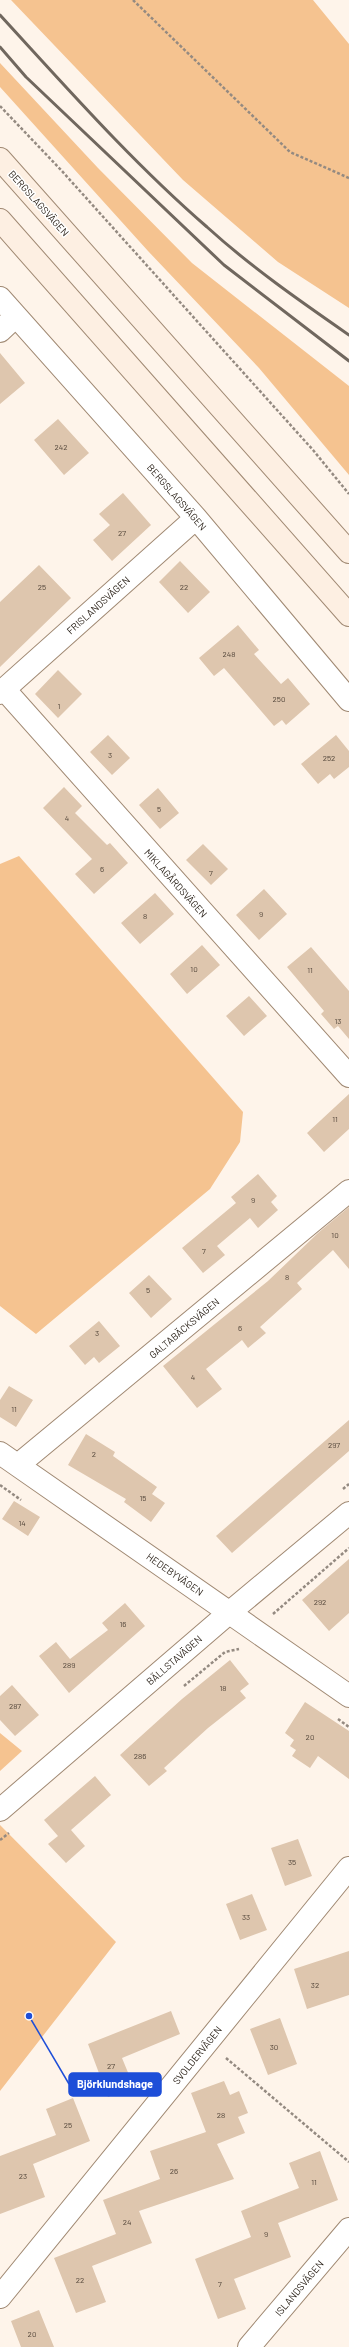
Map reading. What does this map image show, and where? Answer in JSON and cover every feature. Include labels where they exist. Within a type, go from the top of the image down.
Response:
[{"type":"main road","name":"BERGSLAGSVÄGEN","points":[[0,159],[349,552]]},
{"type":"main road","points":[[0,220],[349,615]]},
{"type":"street","name":"BERGSLAGSVÄGEN","points":[[0,298],[196,518],[349,700]]},
{"type":"street","points":[[0,331],[16,316]]},
{"type":"street","name":"FRISLANDSVÄGEN","points":[[2,691],[196,518]]},
{"type":"street","name":"MIKLAGÅRDSVÄGEN","points":[[2,691],[349,1076]]},
{"type":"street","name":"GALTABÄCKSVÄGEN","points":[[18,1465],[349,1191]]},
{"type":"street","name":"HEDEBYVÄGEN","points":[[0,1453],[349,1696]]},
{"type":"street","name":"BÄLLSTAVÄGEN","points":[[0,1810],[230,1612],[349,1512]]},
{"type":"street","name":"SVOLDERVÄGEN","points":[[0,2297],[349,1868]]},
{"type":"street","name":"ISLANDSVÄGEN","points":[[249,2347],[349,2229]]},
{"type":"path","points":[[133,0],[290,152],[349,178]]},
{"type":"path","points":[[0,106],[61,170],[313,450],[349,494]]},
{"type":"path","points":[[181,1689],[225,1652],[238,1650],[267,1620],[349,1548]]},
{"type":"path","points":[[0,1840],[12,1830]]},
{"type":"path","points":[[208,2042],[349,2162]]},
{"type":"shaded area","points":[[11,0],[313,0],[349,44],[349,308],[278,262],[183,180]]},
{"type":"shaded area","points":[[0,63],[98,168],[192,263],[349,386],[349,475],[259,368],[148,251],[0,87]]},
{"type":"shaded area","points":[[19,856],[243,1112],[240,1142],[210,1189],[36,1334],[0,1306],[0,864]]},
{"type":"shaded area","points":[[0,1733],[22,1751],[0,1771]]},
{"type":"shaded area","points":[[0,1825],[116,1942],[0,2091]]},
{"type":"building","points":[[0,353],[25,383],[0,404]]},
{"type":"building","points":[[58,419],[89,453],[64,475],[34,440]]},
{"type":"building","points":[[123,493],[151,525],[112,561],[93,540],[110,525],[99,514]]},
{"type":"building","points":[[180,561],[210,592],[188,613],[159,582]]},
{"type":"building","points":[[39,565],[71,598],[0,667],[0,602]]},
{"type":"building","points":[[238,625],[259,650],[254,654],[281,684],[288,678],[310,704],[286,725],[282,720],[274,726],[224,668],[214,676],[199,658]]},
{"type":"building","points":[[58,670],[82,694],[58,718],[35,694]]},
{"type":"building","points":[[108,735],[130,758],[112,775],[90,752]]},
{"type":"building","points":[[336,735],[349,751],[349,767],[334,779],[330,774],[318,784],[301,764]]},
{"type":"building","points":[[64,787],[82,806],[75,813],[107,845],[110,843],[128,863],[94,894],[75,874],[92,859],[43,808]]},
{"type":"building","points":[[158,788],[179,813],[160,829],[139,805]]},
{"type":"building","points":[[203,844],[228,869],[211,885],[186,860]]},
{"type":"building","points":[[264,889],[287,914],[259,940],[236,915]]},
{"type":"building","points":[[155,893],[174,914],[140,944],[121,923]]},
{"type":"building","points":[[202,945],[220,965],[187,994],[170,974]]},
{"type":"building","points":[[311,947],[349,991],[349,1039],[338,1026],[334,1029],[321,1014],[324,1011],[287,967]]},
{"type":"building","points":[[249,996],[267,1016],[244,1036],[226,1016]]},
{"type":"building","points":[[349,1094],[349,1129],[324,1152],[307,1133]]},
{"type":"building","points":[[258,1174],[277,1196],[271,1202],[278,1210],[258,1228],[250,1218],[217,1246],[225,1255],[203,1273],[182,1248],[236,1203],[231,1197]]},
{"type":"building","points":[[349,1207],[349,1269],[333,1250],[297,1283],[302,1289],[260,1327],[266,1333],[248,1348],[242,1340],[206,1369],[222,1389],[197,1408],[163,1366],[268,1281],[318,1233]]},
{"type":"building","points":[[149,1275],[172,1299],[151,1318],[129,1293]]},
{"type":"building","points":[[99,1321],[120,1346],[99,1363],[94,1357],[85,1365],[69,1346]]},
{"type":"building","points":[[9,1386],[33,1400],[16,1427],[0,1417],[0,1400]]},
{"type":"building","points":[[349,1420],[349,1451],[232,1553],[216,1536]]},
{"type":"building","points":[[86,1434],[115,1452],[113,1456],[157,1487],[152,1494],[165,1503],[151,1522],[124,1502],[126,1499],[68,1465]]},
{"type":"building","points":[[14,1501],[40,1517],[28,1536],[2,1519]]},
{"type":"building","points":[[349,1559],[349,1613],[329,1631],[302,1600]]},
{"type":"building","points":[[125,1603],[145,1626],[69,1693],[39,1656],[56,1642],[70,1659],[108,1630],[102,1623]]},
{"type":"building","points":[[230,1660],[249,1684],[240,1691],[246,1698],[208,1728],[164,1768],[167,1771],[149,1786],[120,1755],[182,1699]]},
{"type":"building","points":[[12,1685],[39,1715],[15,1736],[0,1720],[0,1696]]},
{"type":"building","points":[[305,1702],[349,1731],[349,1779],[318,1756],[310,1768],[292,1756],[296,1750],[290,1746],[294,1740],[285,1733]]},
{"type":"building","points":[[95,1776],[111,1795],[71,1830],[85,1846],[66,1863],[48,1844],[58,1836],[44,1820]]},
{"type":"building","points":[[298,1839],[312,1876],[285,1886],[271,1848]]},
{"type":"building","points":[[252,1894],[267,1930],[240,1940],[226,1904]]},
{"type":"building","points":[[349,1951],[349,1995],[307,2009],[294,1969]]},
{"type":"building","points":[[171,2011],[180,2034],[122,2058],[134,2087],[108,2097],[88,2044]]},
{"type":"building","points":[[280,2018],[297,2064],[268,2075],[250,2029]]},
{"type":"building","points":[[224,2081],[230,2095],[239,2091],[248,2113],[238,2117],[245,2133],[217,2144],[234,2179],[139,2211],[152,2243],[92,2266],[106,2302],[76,2313],[54,2258],[116,2234],[103,2200],[160,2179],[150,2151],[206,2132],[191,2093]]},
{"type":"building","points":[[73,2098],[90,2141],[33,2164],[45,2197],[0,2214],[0,2156],[56,2135],[46,2109]]},
{"type":"building","points":[[320,2151],[338,2200],[278,2223],[291,2257],[234,2279],[246,2309],[218,2319],[195,2259],[251,2237],[241,2211],[299,2188],[289,2163]]},
{"type":"building","points":[[39,2310],[54,2347],[21,2347],[11,2321]]},
{"type":"railway","points":[[0,15],[100,124],[179,202],[258,270],[349,335]]},
{"type":"railway","points":[[0,47],[26,77],[224,265],[349,361]]},
{"type":"place","name":"Björklundshage","points":[[29,2016]]}]
